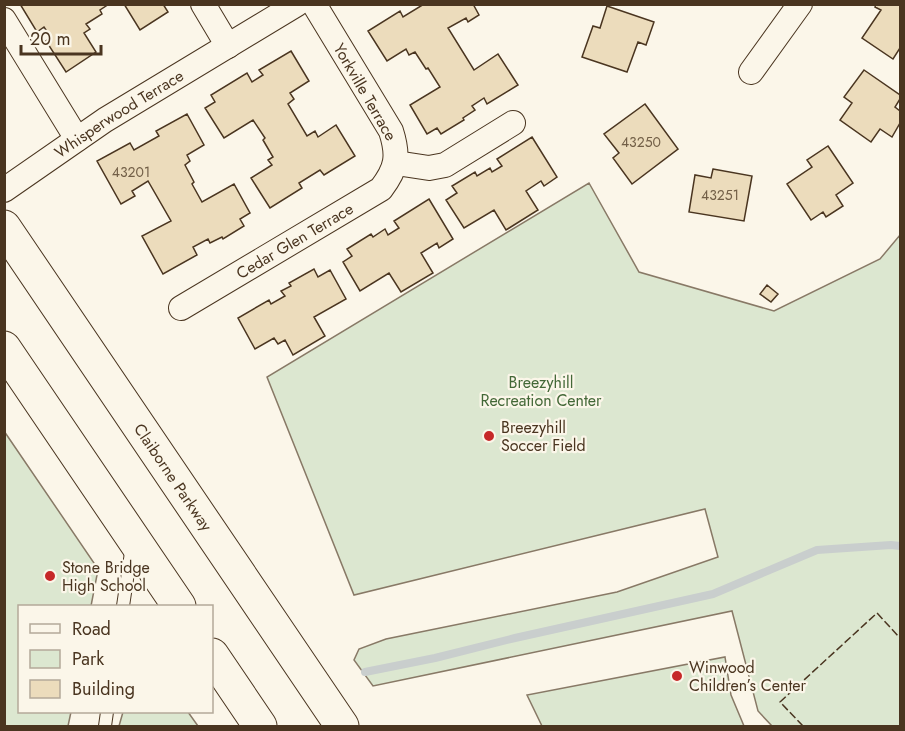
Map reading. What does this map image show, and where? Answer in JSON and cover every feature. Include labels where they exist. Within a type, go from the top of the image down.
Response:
[{"type":"main road","name":"Claiborne Parkway","points":[[4,227],[342,726]]},
{"type":"main road","points":[[4,348],[178,605]]},
{"type":"main road","points":[[215,664],[260,726]]},
{"type":"street","points":[[204,4],[228,46]]},
{"type":"street","name":"Whisperwood Terrace","points":[[4,190],[105,120],[297,4]]},
{"type":"street","name":"Yorkville Terrace","points":[[314,4],[391,131],[396,147],[396,163],[429,168],[445,165],[513,123]]},
{"type":"street","points":[[752,72],[800,4]]},
{"type":"street","points":[[4,20],[77,139]]},
{"type":"street","name":"Cedar Glen Terrace","points":[[181,308],[381,189],[391,176],[396,163]]},
{"type":"lane","points":[[123,605],[133,539]]},
{"type":"green space","name":"Breezyhill Recreation Center","points":[[589,183],[639,272],[774,311],[880,259],[900,235],[900,726],[772,726],[758,711],[732,611],[373,686],[354,660],[359,649],[386,639],[617,592],[718,557],[705,509],[354,595],[267,377]]},
{"type":"green space","name":"Stone Bridge High School","points":[[4,431],[94,563],[97,575],[91,605],[18,605],[18,713],[71,713],[68,726],[5,726]]},
{"type":"green space","name":"Winwood Children’s Center","points":[[725,657],[731,695],[744,726],[542,726],[527,695]]},
{"type":"green space","points":[[123,713],[189,713],[198,726],[119,726]]},
{"type":"building","points":[[20,4],[109,4],[100,10],[102,14],[86,24],[90,29],[84,33],[96,52],[66,72],[46,41],[51,37],[44,27],[37,32]]},
{"type":"building","points":[[124,4],[163,4],[168,12],[140,30]]},
{"type":"building","points":[[424,4],[473,4],[479,15],[468,22],[466,18],[448,28],[474,70],[498,54],[518,85],[487,104],[484,98],[472,106],[475,110],[463,118],[464,120],[441,134],[437,128],[427,134],[410,105],[440,87],[428,68],[426,69],[415,52],[409,55],[406,49],[387,61],[368,31],[400,11],[403,17]]},
{"type":"building","points":[[876,4],[900,4],[900,48],[893,59],[862,38],[881,10],[875,7]]},
{"type":"building","points":[[607,6],[654,22],[646,45],[638,42],[627,72],[582,57],[593,26],[600,28]]},
{"type":"building","points":[[291,51],[309,81],[290,93],[294,99],[288,104],[307,136],[315,131],[318,137],[336,125],[355,156],[324,175],[320,170],[299,183],[302,188],[270,208],[251,178],[272,165],[268,160],[273,157],[263,140],[265,138],[253,120],[224,138],[205,108],[215,102],[211,95],[247,73],[252,82],[263,75],[259,70]]},
{"type":"building","points":[[864,70],[900,95],[895,107],[900,111],[900,123],[892,137],[880,129],[871,142],[840,120],[852,103],[844,97]]},
{"type":"building","points":[[645,104],[678,149],[632,184],[613,158],[619,153],[604,134]]},
{"type":"building","points":[[187,114],[204,145],[187,155],[190,161],[185,165],[202,202],[234,184],[250,213],[240,219],[244,226],[223,239],[222,237],[210,243],[208,239],[193,247],[197,255],[163,274],[142,236],[171,221],[148,181],[132,191],[135,196],[121,204],[97,161],[130,143],[134,150],[159,136],[156,131]]},
{"type":"building","points":[[532,137],[557,177],[544,186],[541,181],[526,191],[538,210],[506,230],[494,210],[464,228],[446,200],[457,193],[452,186],[475,172],[477,176],[490,168],[492,172],[502,166],[497,159]]},
{"type":"building","points":[[828,146],[853,183],[836,195],[843,206],[826,217],[823,212],[811,220],[787,184],[812,167],[807,160]]},
{"type":"building","points":[[713,169],[752,176],[744,221],[689,212],[695,175],[711,178]]},
{"type":"building","points":[[429,199],[453,239],[439,248],[437,243],[421,253],[433,273],[401,292],[389,273],[360,291],[343,262],[352,256],[347,249],[371,234],[373,237],[385,229],[388,235],[399,228],[394,221]]},
{"type":"building","points":[[314,269],[318,277],[330,270],[346,299],[314,317],[325,336],[293,355],[285,340],[278,344],[274,338],[255,349],[238,318],[269,300],[271,304],[285,296],[281,291],[291,286],[289,283]]},
{"type":"building","points":[[767,285],[778,294],[771,302],[760,294]]},
{"type":"waterway","points":[[365,672],[713,594],[817,550],[900,546]]},
{"type":"fence","points":[[803,726],[780,702],[877,613],[900,638]]},
{"type":"place","name":"Breezyhill Soccer Field","points":[[489,436]]},
{"type":"place","name":"Stone Bridge High School","points":[[50,576]]},
{"type":"place","name":"Winwood Children’s Center","points":[[677,676]]}]
